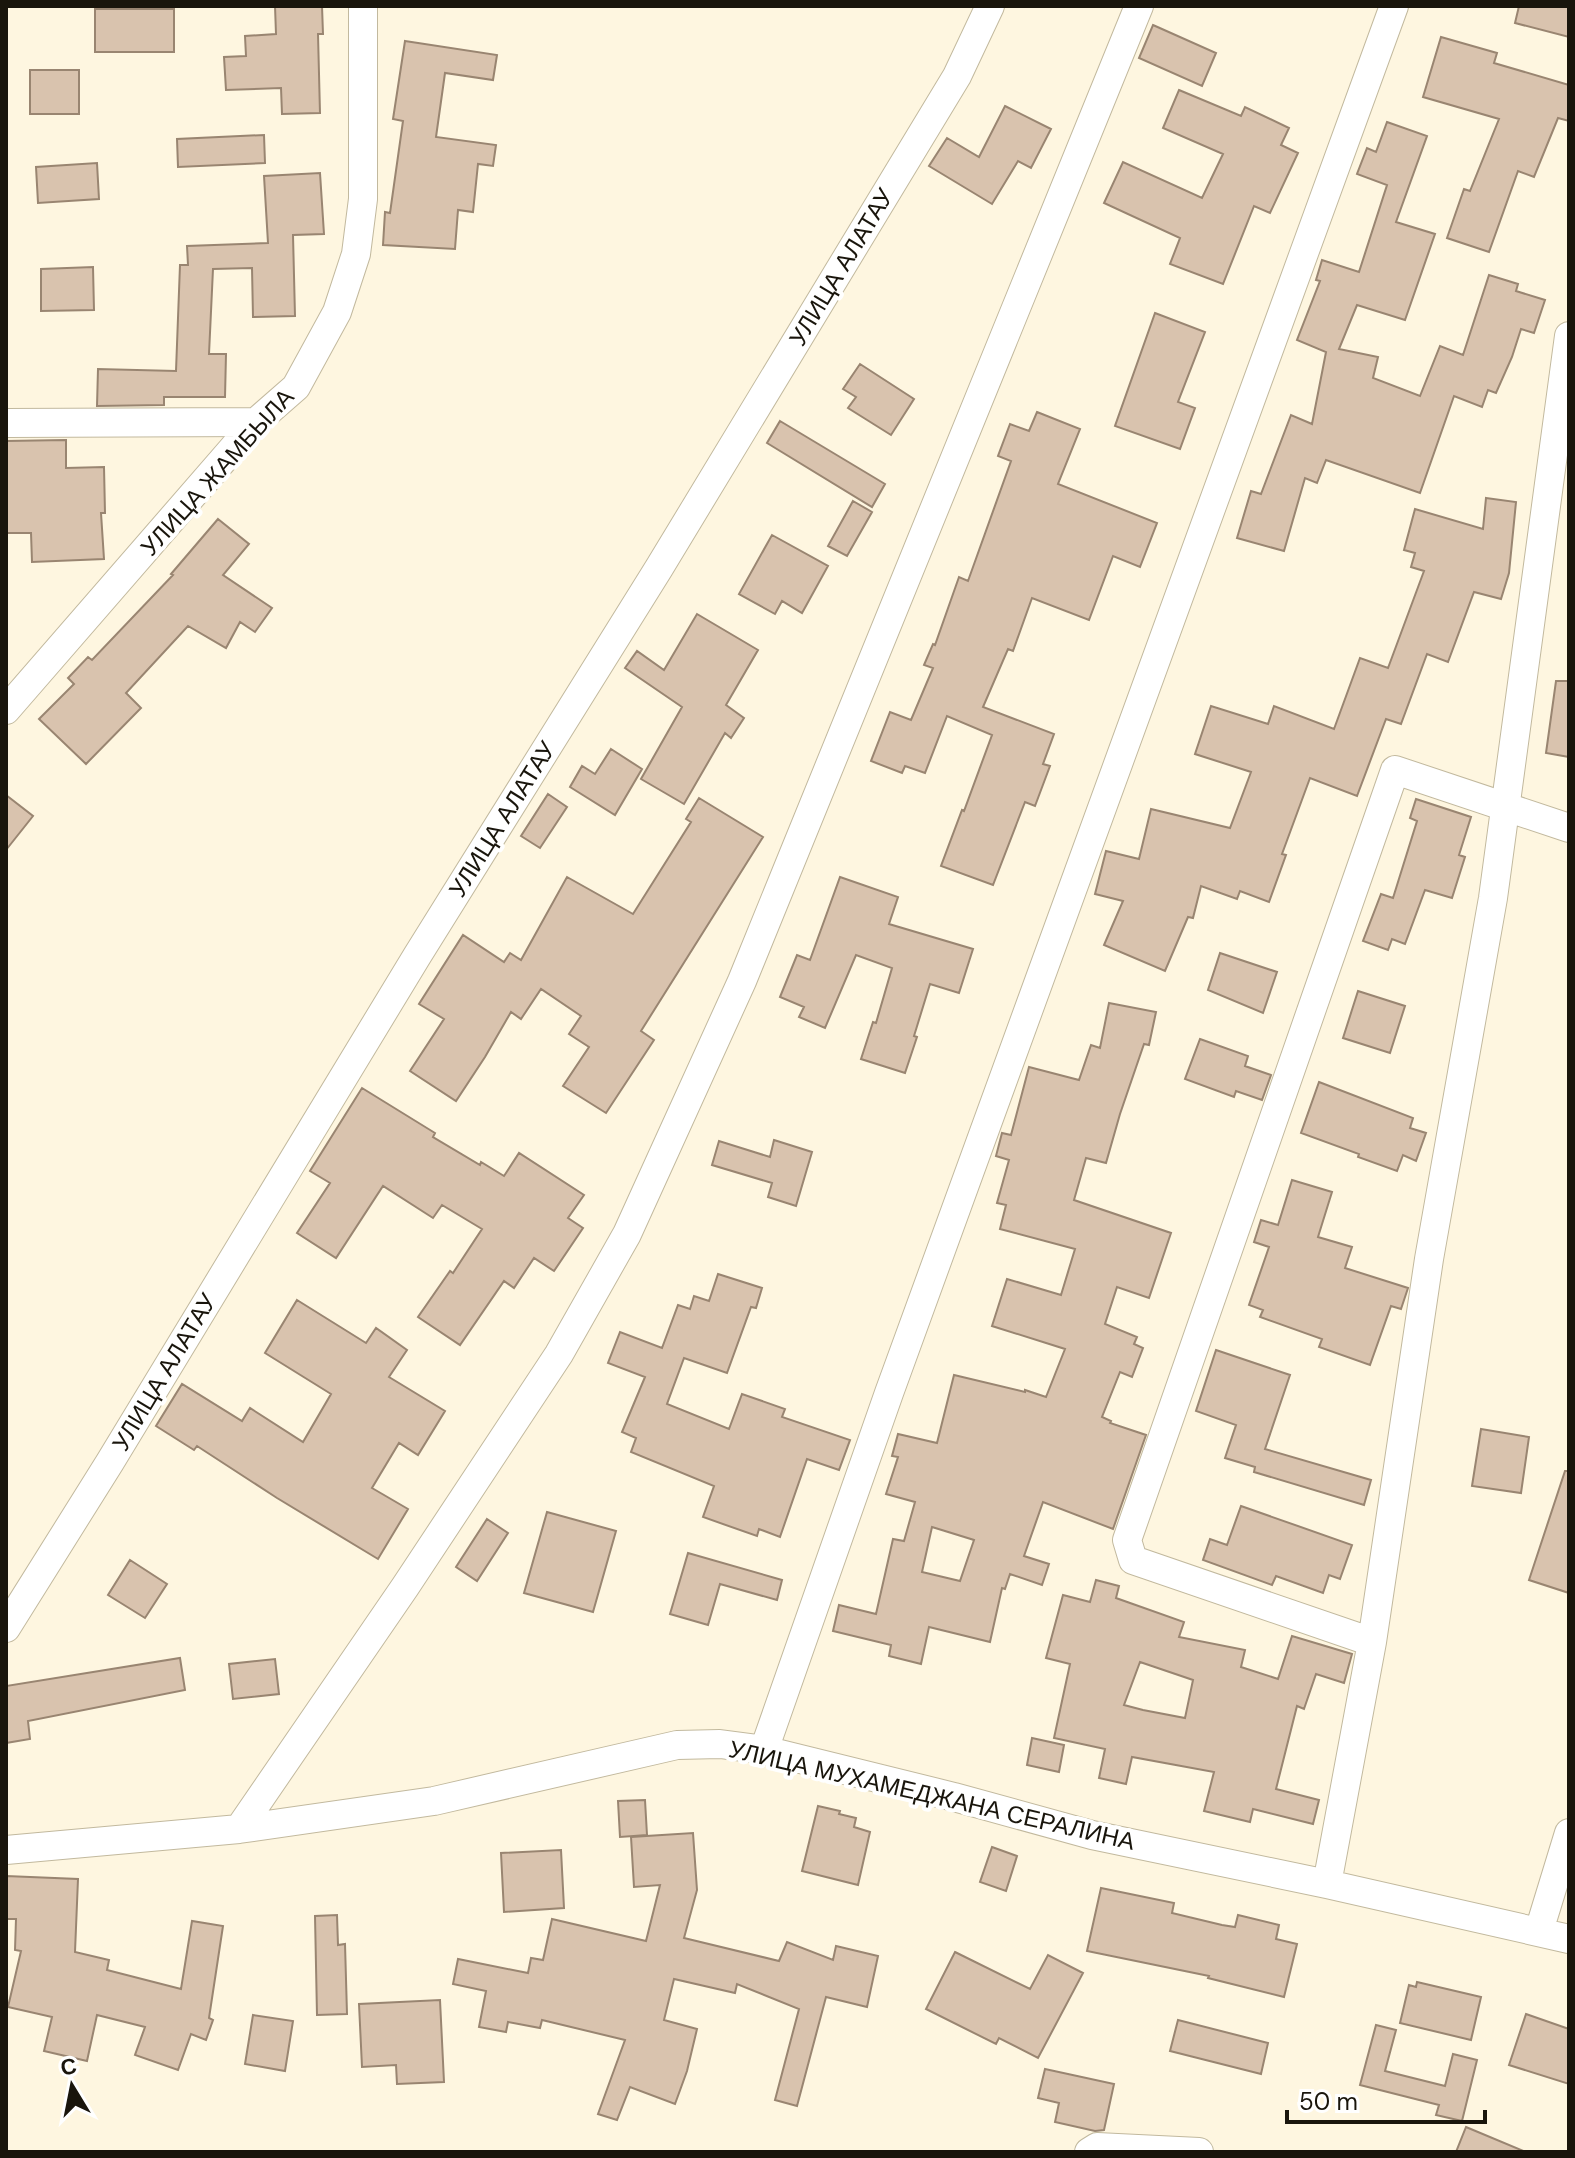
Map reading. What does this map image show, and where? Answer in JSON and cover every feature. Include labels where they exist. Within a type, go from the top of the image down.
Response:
[{"type":"street","name":"УЛИЦА ЖАМБЫЛА","points":[[6,710],[256,422],[296,387],[337,312],[356,254],[363,199],[363,6]]},
{"type":"street","name":"УЛИЦА АЛАТАУ","points":[[6,1628],[408,969],[675,541],[957,76],[990,6]]},
{"type":"street","points":[[239,1829],[405,1587],[559,1354],[627,1234],[742,981],[1139,6]]},
{"type":"street","points":[[764,1750],[895,1378],[1394,6]]},
{"type":"street","points":[[1327,1884],[1372,1642],[1429,1259],[1493,898],[1569,336]]},
{"type":"street","points":[[6,423],[256,422]]},
{"type":"street","points":[[1372,1642],[1133,1560],[1127,1540],[1395,770],[1569,828]]},
{"type":"street","name":"УЛИЦА МУХАМЕДЖАНА СЕРАЛИНА","points":[[6,1850],[239,1829],[434,1801],[677,1745],[720,1744],[764,1750],[1092,1835],[1569,1939]]},
{"type":"street","points":[[1539,1931],[1569,1833]]},
{"type":"street","points":[[1089,2152],[1097,2147],[1199,2152]]},
{"type":"building","points":[[275,6],[322,6],[323,34],[318,34],[320,113],[282,114],[281,88],[226,90],[224,57],[246,56],[245,36],[276,34]]},
{"type":"building","points":[[1519,6],[1569,6],[1569,37],[1515,23]]},
{"type":"building","points":[[95,9],[174,9],[174,52],[95,52]]},
{"type":"building","points":[[1153,25],[1216,53],[1202,86],[1139,58]]},
{"type":"building","points":[[1441,37],[1497,53],[1494,63],[1569,85],[1569,121],[1558,118],[1534,177],[1518,171],[1489,252],[1447,238],[1464,189],[1470,191],[1499,119],[1423,97]]},
{"type":"building","points":[[405,41],[497,55],[493,80],[445,73],[436,137],[496,145],[493,166],[478,164],[473,212],[458,210],[455,249],[383,245],[385,212],[390,213],[403,121],[393,119]]},
{"type":"building","points":[[30,70],[79,70],[79,114],[30,114]]},
{"type":"building","points":[[1179,90],[1241,116],[1245,107],[1289,128],[1281,145],[1298,153],[1270,213],[1254,206],[1223,284],[1170,264],[1180,238],[1104,203],[1123,162],[1202,198],[1223,154],[1163,128]]},
{"type":"building","points":[[1005,106],[1051,129],[1031,168],[1018,161],[992,204],[929,166],[947,138],[979,157]]},
{"type":"building","points":[[1387,122],[1427,136],[1396,222],[1435,234],[1405,320],[1357,305],[1339,349],[1378,357],[1373,378],[1420,396],[1440,346],[1463,355],[1489,275],[1518,284],[1516,291],[1545,300],[1534,333],[1521,329],[1496,393],[1488,390],[1482,407],[1454,396],[1420,493],[1326,460],[1317,483],[1305,478],[1284,551],[1237,538],[1251,491],[1261,494],[1291,415],[1312,424],[1326,352],[1297,340],[1320,281],[1316,280],[1322,260],[1359,272],[1387,185],[1357,174],[1367,148],[1376,152]]},
{"type":"building","points":[[264,135],[265,163],[178,167],[177,139]]},
{"type":"building","points":[[97,163],[99,199],[38,203],[36,167]]},
{"type":"building","points":[[320,173],[324,234],[293,235],[295,316],[253,317],[252,268],[213,269],[209,354],[226,354],[225,397],[164,397],[164,405],[97,406],[98,369],[176,371],[180,265],[188,265],[187,246],[268,243],[264,176]]},
{"type":"building","points":[[93,267],[94,310],[41,311],[41,269]]},
{"type":"building","points":[[1155,313],[1205,332],[1178,402],[1195,408],[1180,449],[1115,426]]},
{"type":"building","points":[[860,364],[914,399],[891,435],[848,408],[856,397],[843,389]]},
{"type":"building","points":[[1037,412],[1080,429],[1058,484],[1157,523],[1140,567],[1113,556],[1089,620],[1032,598],[1013,651],[1008,649],[983,707],[1054,734],[1043,764],[1050,766],[1035,806],[1025,802],[993,885],[941,866],[992,735],[947,716],[925,773],[905,766],[902,773],[871,761],[890,712],[911,720],[933,668],[924,665],[935,645],[959,577],[968,581],[1011,461],[998,456],[1010,424],[1029,431]]},
{"type":"building","points":[[780,421],[885,484],[872,507],[767,443]]},
{"type":"building","points":[[66,440],[66,468],[104,467],[105,513],[101,513],[104,559],[32,562],[31,533],[6,533],[6,441]]},
{"type":"building","points":[[1486,498],[1516,502],[1509,573],[1501,599],[1474,592],[1448,662],[1427,654],[1401,724],[1386,719],[1357,796],[1310,778],[1282,854],[1286,855],[1269,902],[1240,891],[1237,899],[1201,886],[1193,918],[1188,917],[1165,971],[1104,945],[1123,901],[1095,894],[1106,851],[1139,859],[1151,809],[1230,828],[1251,772],[1195,754],[1211,706],[1268,724],[1274,706],[1334,729],[1360,658],[1388,668],[1424,571],[1411,567],[1415,553],[1404,550],[1415,509],[1483,529]]},
{"type":"building","points":[[853,501],[872,512],[847,556],[828,546]]},
{"type":"building","points":[[218,519],[249,544],[223,575],[272,608],[255,632],[240,622],[226,648],[188,626],[126,693],[141,708],[86,764],[39,719],[74,684],[68,678],[88,657],[92,660],[173,575]]},
{"type":"building","points":[[772,535],[828,566],[802,613],[782,601],[775,614],[739,594]]},
{"type":"building","points":[[697,614],[758,650],[726,705],[744,718],[731,738],[725,733],[684,804],[641,779],[682,707],[625,668],[637,651],[664,670]]},
{"type":"building","points":[[1556,681],[1569,681],[1569,757],[1546,753]]},
{"type":"building","points":[[611,749],[642,769],[615,815],[570,787],[582,766],[595,774]]},
{"type":"building","points":[[548,794],[567,807],[540,848],[521,836]]},
{"type":"building","points":[[6,795],[33,816],[6,850]]},
{"type":"building","points":[[699,798],[763,837],[641,1031],[654,1040],[606,1113],[563,1086],[589,1047],[569,1034],[581,1016],[541,989],[521,1019],[511,1012],[456,1101],[410,1071],[444,1019],[419,1004],[463,935],[504,962],[510,953],[521,960],[567,877],[633,914],[691,822],[686,819]]},
{"type":"building","points":[[1416,799],[1471,817],[1459,855],[1465,857],[1452,898],[1425,890],[1405,944],[1392,939],[1388,950],[1363,941],[1381,894],[1393,898],[1417,821],[1410,818]]},
{"type":"building","points":[[840,877],[898,897],[889,924],[973,949],[959,993],[930,984],[905,1073],[861,1059],[873,1022],[876,1023],[892,968],[856,955],[825,1028],[799,1017],[804,1007],[780,997],[797,955],[810,960]]},
{"type":"building","points":[[1220,953],[1277,972],[1263,1013],[1208,990]]},
{"type":"building","points":[[1358,991],[1405,1006],[1390,1053],[1343,1038]]},
{"type":"building","points":[[1109,1003],[1156,1012],[1149,1045],[1144,1044],[1106,1163],[1086,1158],[1074,1200],[1171,1233],[1149,1298],[1117,1287],[1105,1324],[1137,1337],[1134,1344],[1143,1348],[1132,1377],[1120,1372],[1102,1417],[1110,1423],[1146,1435],[1113,1529],[1043,1502],[1024,1556],[1049,1564],[1042,1585],[1010,1574],[1005,1589],[1002,1588],[990,1642],[929,1627],[921,1664],[889,1656],[891,1645],[833,1631],[839,1605],[876,1614],[893,1539],[904,1541],[915,1502],[886,1494],[898,1457],[892,1456],[898,1434],[937,1443],[954,1375],[1046,1397],[1065,1349],[992,1326],[1007,1279],[1061,1295],[1075,1249],[1000,1229],[1006,1205],[997,1203],[1009,1160],[996,1156],[1002,1133],[1011,1135],[1029,1067],[1079,1080],[1091,1045],[1100,1048]],"holes":[[[932,1527],[974,1540],[960,1581],[922,1572]]]},
{"type":"building","points":[[1200,1039],[1248,1056],[1245,1066],[1271,1075],[1262,1100],[1236,1091],[1234,1097],[1185,1079]]},
{"type":"building","points":[[1319,1082],[1413,1118],[1410,1128],[1426,1133],[1416,1161],[1403,1155],[1397,1171],[1301,1133]]},
{"type":"building","points":[[362,1088],[480,1165],[481,1162],[504,1176],[519,1153],[584,1195],[568,1218],[583,1228],[554,1271],[534,1258],[514,1288],[504,1281],[460,1345],[418,1317],[450,1271],[453,1273],[482,1229],[442,1205],[433,1218],[383,1186],[336,1258],[297,1233],[330,1183],[310,1171]]},
{"type":"building","points":[[774,1140],[812,1152],[796,1206],[768,1197],[772,1183],[712,1165],[719,1141],[770,1157]]},
{"type":"building","points":[[1292,1180],[1332,1192],[1318,1237],[1352,1247],[1345,1268],[1408,1288],[1401,1309],[1391,1306],[1370,1365],[1319,1347],[1322,1339],[1260,1317],[1263,1310],[1249,1305],[1269,1247],[1254,1242],[1261,1220],[1278,1225]]},
{"type":"building","points":[[718,1274],[762,1288],[756,1308],[751,1307],[727,1373],[684,1358],[667,1404],[729,1429],[742,1394],[785,1409],[782,1417],[850,1440],[839,1470],[807,1459],[780,1537],[759,1529],[757,1536],[703,1517],[714,1486],[631,1452],[636,1438],[622,1432],[645,1377],[608,1363],[620,1332],[662,1348],[678,1305],[690,1309],[694,1296],[709,1301]]},
{"type":"building","points":[[297,1300],[366,1343],[376,1328],[407,1350],[389,1377],[445,1411],[418,1455],[399,1443],[372,1488],[408,1509],[378,1559],[197,1446],[194,1450],[156,1426],[182,1384],[242,1421],[250,1408],[303,1442],[331,1394],[265,1353]]},
{"type":"building","points":[[1216,1350],[1290,1375],[1265,1449],[1371,1480],[1364,1505],[1254,1472],[1255,1467],[1225,1458],[1236,1425],[1196,1411]]},
{"type":"building","points":[[1481,1429],[1529,1437],[1521,1493],[1472,1486]]},
{"type":"building","points":[[1565,1471],[1569,1471],[1569,1593],[1529,1580]]},
{"type":"building","points":[[1241,1506],[1352,1545],[1340,1579],[1329,1575],[1323,1593],[1276,1576],[1272,1585],[1203,1560],[1210,1539],[1227,1545]]},
{"type":"building","points":[[547,1512],[616,1531],[593,1612],[524,1593]]},
{"type":"building","points":[[487,1519],[508,1533],[477,1581],[456,1567]]},
{"type":"building","points":[[688,1553],[782,1580],[777,1600],[720,1584],[708,1625],[670,1614]]},
{"type":"building","points":[[130,1560],[167,1584],[145,1618],[108,1595]]},
{"type":"building","points":[[1096,1580],[1119,1586],[1116,1598],[1184,1622],[1179,1637],[1245,1650],[1241,1667],[1278,1679],[1292,1636],[1352,1654],[1344,1683],[1316,1674],[1304,1709],[1297,1706],[1276,1789],[1319,1800],[1313,1824],[1253,1809],[1250,1822],[1204,1811],[1214,1772],[1132,1757],[1126,1784],[1099,1778],[1105,1749],[1054,1738],[1070,1664],[1046,1658],[1063,1595],[1090,1602]],"holes":[[[1140,1662],[1193,1680],[1185,1718],[1124,1705]]]},
{"type":"building","points":[[180,1658],[185,1690],[28,1721],[30,1739],[6,1743],[6,1686]]},
{"type":"building","points":[[275,1659],[279,1694],[233,1699],[229,1664]]},
{"type":"building","points":[[1032,1738],[1064,1745],[1059,1772],[1027,1765]]},
{"type":"building","points":[[645,1800],[647,1835],[620,1837],[618,1801]]},
{"type":"building","points":[[818,1806],[856,1818],[854,1827],[870,1832],[858,1885],[802,1871]]},
{"type":"building","points":[[693,1833],[697,1890],[684,1938],[779,1961],[787,1942],[833,1960],[836,1946],[878,1956],[867,2007],[826,1997],[797,2106],[775,2100],[799,2009],[737,1984],[735,1993],[674,1979],[664,2020],[697,2029],[675,2104],[630,2087],[617,2120],[598,2114],[625,2040],[542,2020],[540,2028],[508,2022],[506,2032],[479,2027],[486,1991],[453,1984],[458,1959],[528,1973],[531,1958],[543,1960],[552,1919],[646,1941],[660,1885],[634,1887],[631,1837]]},
{"type":"building","points":[[992,1847],[1017,1856],[1006,1891],[980,1882]]},
{"type":"building","points":[[561,1850],[564,1908],[504,1912],[501,1853]]},
{"type":"building","points":[[6,1876],[78,1879],[75,1952],[109,1960],[107,1970],[181,1989],[192,1921],[223,1926],[209,2018],[213,2020],[206,2040],[191,2034],[178,2070],[135,2055],[145,2027],[97,2015],[87,2061],[44,2051],[52,2017],[8,2007],[21,1951],[15,1950],[16,1919],[6,1919]]},
{"type":"building","points":[[1101,1888],[1174,1903],[1172,1913],[1222,1925],[1235,1927],[1238,1915],[1279,1925],[1276,1939],[1297,1944],[1284,1997],[1209,1976],[1087,1951]]},
{"type":"building","points":[[337,1915],[338,1945],[345,1944],[347,2014],[317,2015],[315,1916]]},
{"type":"building","points":[[955,1952],[1030,1989],[1048,1955],[1083,1973],[1038,2058],[999,2038],[996,2044],[926,2009]]},
{"type":"building","points":[[1417,1982],[1481,1997],[1471,2040],[1400,2023],[1409,1985],[1416,1987]]},
{"type":"building","points":[[440,2000],[444,2082],[397,2084],[396,2065],[362,2067],[359,2004]]},
{"type":"building","points":[[1526,2014],[1569,2029],[1569,2084],[1509,2065]]},
{"type":"building","points":[[253,2015],[293,2021],[285,2071],[245,2064]]},
{"type":"building","points":[[1178,2020],[1268,2043],[1261,2074],[1170,2051]]},
{"type":"building","points":[[1376,2025],[1396,2030],[1385,2071],[1445,2086],[1453,2054],[1477,2060],[1462,2121],[1436,2115],[1439,2105],[1360,2085]]},
{"type":"building","points":[[1045,2069],[1114,2084],[1104,2130],[1095,2131],[1055,2122],[1059,2103],[1038,2098]]},
{"type":"building","points":[[1466,2127],[1526,2152],[1456,2152]]}]
